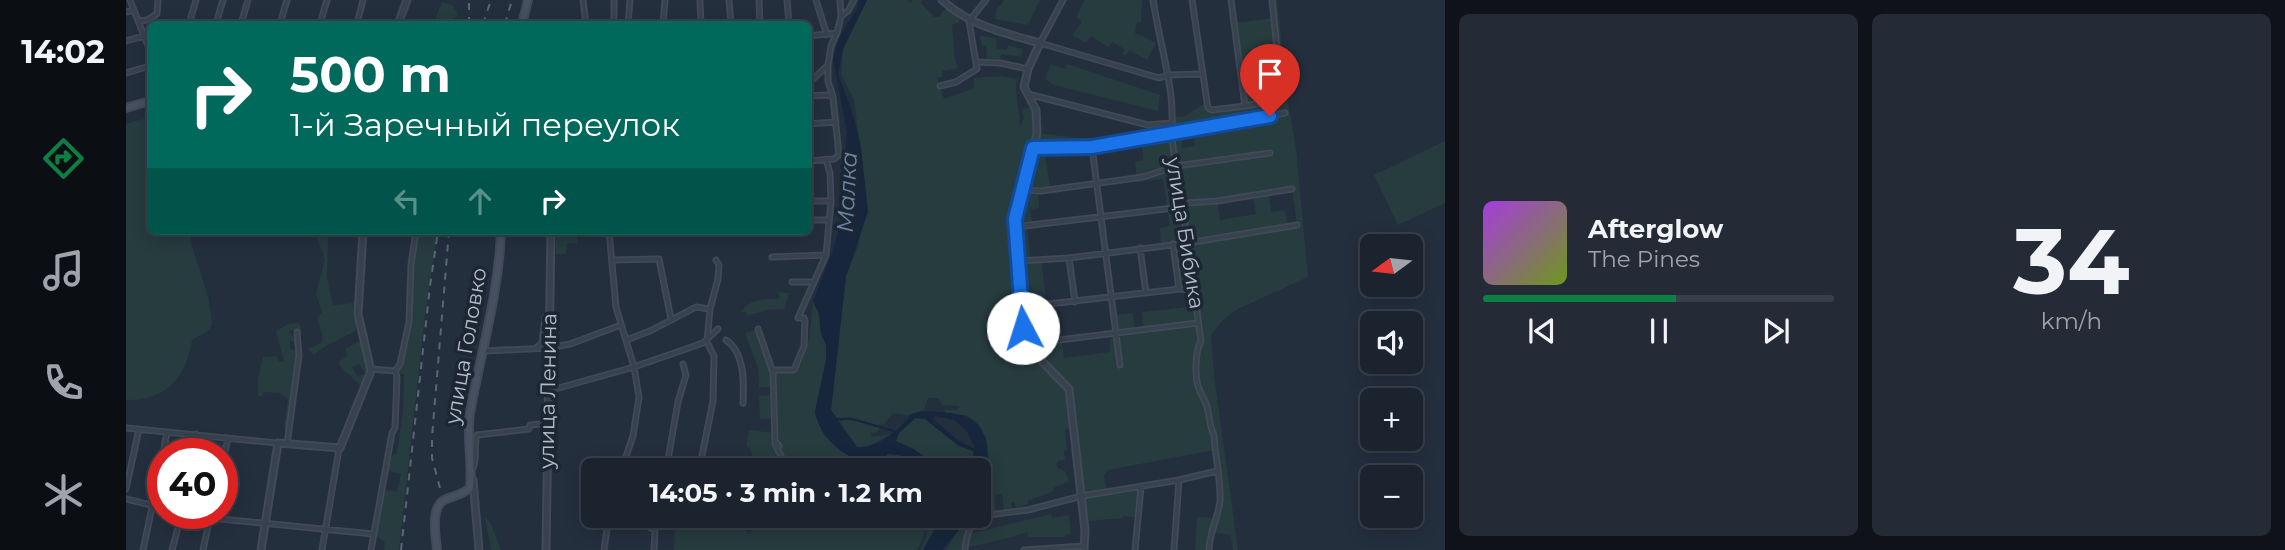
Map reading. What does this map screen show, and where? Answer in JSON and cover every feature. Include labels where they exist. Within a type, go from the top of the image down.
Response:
[{"type":"main road","points":[[523,21],[528,0]]},
{"type":"main road","points":[[126,108],[147,102]]},
{"type":"main road","name":"улица Головко","points":[[471,472],[468,429],[492,314],[501,235]]},
{"type":"main road","points":[[437,550],[435,517],[438,506],[443,500],[470,488],[471,472]]},
{"type":"street","points":[[130,0],[147,42]]},
{"type":"street","points":[[138,21],[147,20],[157,14],[158,0]]},
{"type":"street","points":[[190,21],[196,0]]},
{"type":"street","points":[[217,21],[223,0]]},
{"type":"street","points":[[242,21],[248,0]]},
{"type":"street","points":[[282,21],[287,0]]},
{"type":"street","points":[[321,21],[327,0]]},
{"type":"street","points":[[358,21],[363,0]]},
{"type":"street","points":[[399,21],[407,0]]},
{"type":"street","points":[[583,0],[586,21]]},
{"type":"street","points":[[614,0],[614,21]]},
{"type":"street","points":[[628,21],[630,0]]},
{"type":"street","points":[[663,21],[665,0]]},
{"type":"street","points":[[700,0],[701,21]]},
{"type":"street","points":[[729,0],[731,21]]},
{"type":"street","points":[[759,0],[760,21]]},
{"type":"street","points":[[787,0],[789,21]]},
{"type":"street","points":[[817,0],[827,35]]},
{"type":"street","points":[[812,161],[834,159],[839,155],[828,65],[841,16],[840,0]]},
{"type":"street","points":[[841,16],[848,11],[854,0]]},
{"type":"street","points":[[942,0],[970,21],[1159,78],[1168,75],[1202,74]]},
{"type":"street","points":[[940,86],[956,82],[977,69],[970,21],[986,0]]},
{"type":"street","points":[[1024,550],[1084,548],[1082,496],[1070,396],[1067,386],[1026,344],[1015,227],[1037,128],[1036,112],[1024,85],[1028,69],[1063,0]]},
{"type":"street","name":"улица Бибика","points":[[1153,0],[1168,75],[1172,154],[1177,166],[1199,323],[1201,341],[1198,347],[1197,380],[1199,390],[1206,401],[1214,435],[1220,493],[1209,550]]},
{"type":"street","points":[[1192,0],[1208,108],[1212,110],[1278,100],[1282,97],[1272,0]]},
{"type":"street","points":[[1231,0],[1245,104]]},
{"type":"street","points":[[126,12],[134,10]]},
{"type":"street","points":[[812,36],[836,34]]},
{"type":"street","points":[[126,41],[144,36]]},
{"type":"street","points":[[976,62],[1000,63],[1028,69]]},
{"type":"street","points":[[812,81],[828,65]]},
{"type":"street","points":[[126,73],[147,67]]},
{"type":"street","points":[[1026,94],[1148,125],[1172,123]]},
{"type":"street","points":[[812,96],[833,97]]},
{"type":"street","points":[[1033,148],[1092,147],[1285,113]]},
{"type":"street","points":[[812,124],[836,122]]},
{"type":"street","points":[[1092,147],[1120,365]]},
{"type":"street","points":[[1022,190],[1041,191],[1143,177],[1177,166],[1270,153]]},
{"type":"street","points":[[774,373],[775,370],[794,370],[804,346],[805,321],[804,318],[798,318],[826,255],[831,201],[830,173],[826,159]]},
{"type":"street","points":[[1015,227],[1103,218],[1292,189]]},
{"type":"street","points":[[812,201],[831,201]]},
{"type":"street","points":[[812,220],[828,220]]},
{"type":"street","points":[[1018,261],[1069,258],[1188,243],[1297,225]]},
{"type":"street","points":[[322,550],[339,449],[371,369],[358,314],[363,235]]},
{"type":"street","points":[[395,371],[400,364],[409,322],[411,265],[415,235]]},
{"type":"street","name":"улица Ленина","points":[[546,550],[551,235]]},
{"type":"street","points":[[609,235],[614,296],[634,367],[639,407],[625,458]]},
{"type":"street","points":[[1173,244],[1179,289]]},
{"type":"street","points":[[1140,248],[1146,293]]},
{"type":"street","points":[[772,257],[826,255]]},
{"type":"street","points":[[612,260],[659,258],[671,319]]},
{"type":"street","points":[[1069,258],[1075,302]]},
{"type":"street","points":[[702,458],[713,401],[714,356],[707,340],[710,309],[718,279],[719,265],[716,260]]},
{"type":"street","points":[[792,282],[813,282]]},
{"type":"street","points":[[1021,307],[1179,289],[1195,290]]},
{"type":"street","points":[[626,340],[696,307],[710,309]]},
{"type":"street","points":[[534,349],[542,344],[545,317],[550,316]]},
{"type":"street","points":[[1026,344],[1199,323]]},
{"type":"street","points":[[484,351],[549,348],[570,344],[621,326]]},
{"type":"street","points":[[548,391],[634,367],[707,340],[718,329]]},
{"type":"street","points":[[758,329],[774,373],[777,444],[782,458]]},
{"type":"street","points":[[287,444],[299,355],[297,332]]},
{"type":"street","points":[[726,340],[736,351],[741,367],[743,403]]},
{"type":"street","points":[[668,458],[678,402],[686,375],[683,364]]},
{"type":"street","points":[[371,369],[395,371]]},
{"type":"street","points":[[371,550],[395,428],[395,371]]},
{"type":"street","points":[[471,472],[475,463],[474,443],[477,435],[529,429],[530,425],[542,424],[549,427]]},
{"type":"street","points":[[126,428],[222,438]]},
{"type":"street","points":[[126,489],[139,429]]},
{"type":"street","points":[[166,438],[167,433]]},
{"type":"street","points":[[195,438],[196,434]]},
{"type":"street","points":[[238,440],[339,449]]},
{"type":"street","points":[[261,550],[278,443]]},
{"type":"street","points":[[965,550],[970,527],[975,519],[986,514],[1028,510],[1082,496],[1217,471]]},
{"type":"street","name":"улица Головко","points":[[471,472],[479,550]]},
{"type":"street","points":[[1174,550],[1179,480]]},
{"type":"street","points":[[1135,550],[1140,486]]},
{"type":"street","points":[[126,499],[147,504]]},
{"type":"street","points":[[238,519],[374,534]]},
{"type":"street","points":[[142,550],[147,528]]},
{"type":"street","points":[[604,550],[609,528]]},
{"type":"street","points":[[651,528],[655,530],[654,550]]},
{"type":"street","points":[[172,550],[178,529]]},
{"type":"street","points":[[203,550],[208,529]]},
{"type":"green space","points":[[867,0],[907,0],[912,3],[911,0],[923,0],[921,3],[934,17],[939,17],[948,5],[960,15],[959,23],[952,24],[958,68],[942,71],[942,77],[937,78],[944,99],[974,88],[974,78],[1001,76],[1017,79],[1020,128],[1024,117],[1022,109],[1032,107],[1036,120],[1019,196],[1037,133],[1079,138],[1078,146],[1044,147],[1051,193],[1038,194],[1039,208],[1030,209],[1033,228],[1027,228],[1031,259],[1041,258],[1046,301],[1050,301],[1054,336],[1061,336],[1064,358],[1110,352],[1110,340],[1116,334],[1114,315],[1133,313],[1135,331],[1144,330],[1142,312],[1197,306],[1195,290],[1179,289],[1173,244],[1161,246],[1160,228],[1170,226],[1163,179],[1137,182],[1135,162],[1143,160],[1141,138],[1171,132],[1172,117],[1185,116],[1207,102],[1208,108],[1212,110],[1245,106],[1234,23],[1274,18],[1272,0],[1277,0],[1296,149],[1308,277],[1236,310],[1211,334],[1214,375],[1238,550],[1233,550],[1231,535],[1213,532],[1209,550],[1195,550],[1197,517],[1217,518],[1220,493],[1215,450],[1108,470],[1104,476],[1107,492],[1082,496],[1074,428],[1065,429],[1065,460],[1056,464],[1065,471],[1069,481],[1053,488],[1054,491],[1027,501],[1028,504],[1016,508],[1014,502],[1011,503],[1013,512],[1004,512],[1002,494],[995,495],[996,513],[991,514],[991,458],[988,458],[986,438],[967,416],[945,413],[945,410],[957,410],[960,406],[942,405],[938,398],[928,398],[924,410],[907,415],[893,413],[884,424],[877,425],[850,417],[837,418],[831,410],[846,276],[858,247],[866,195],[854,100],[841,74],[843,49]],"holes":[[[1277,49],[1278,60],[1260,62],[1259,51]],[[1193,129],[1195,146],[1182,148],[1182,130]],[[1292,189],[1297,225],[1288,226],[1285,210],[1271,212],[1268,192]],[[1253,195],[1256,214],[1220,220],[1217,201]]]},
{"type":"green space","points":[[1004,0],[1040,0],[1028,25],[995,19],[997,9]]},
{"type":"green space","points":[[1085,0],[1142,0],[1141,23],[1137,22],[1135,33],[1156,43],[1147,60],[1129,50],[1126,56],[1122,54],[1124,49],[1112,42],[1108,47],[1091,36],[1086,43],[1072,35],[1082,22],[1076,17]]},
{"type":"green space","points":[[442,2],[454,6],[458,16],[454,18],[456,21],[434,21]]},
{"type":"green space","points":[[980,36],[996,38],[997,49],[1007,50],[1008,45],[1023,49],[1021,57],[1001,54],[999,63],[987,62],[986,46],[982,46]]},
{"type":"green space","points":[[1051,64],[1065,69],[1067,64],[1160,95],[1158,111],[1054,85],[1045,79]]},
{"type":"green space","points":[[147,118],[147,235],[191,235],[209,300],[212,324],[209,330],[192,340],[185,366],[172,385],[152,396],[126,400],[126,124]]},
{"type":"green space","points":[[1445,141],[1445,203],[1398,225],[1374,175]]},
{"type":"green space","points":[[316,235],[328,235],[327,278],[333,305],[355,303],[357,323],[355,331],[314,355],[307,349],[321,343],[323,338],[317,318],[322,312],[316,294],[325,259]]},
{"type":"green space","points":[[415,235],[437,235],[425,315],[399,550],[384,550],[385,542],[374,534],[382,489],[397,492],[401,474],[385,470],[388,456],[397,454],[403,409],[404,374],[396,374],[395,371],[405,348]]},
{"type":"green space","points":[[556,235],[577,235],[577,243],[567,243],[566,254],[556,254]]},
{"type":"green space","points":[[778,292],[789,293],[784,309],[767,310],[747,316],[746,312],[741,312],[753,302],[778,299]]},
{"type":"green space","points":[[813,301],[826,345],[826,360],[815,412],[829,440],[852,458],[753,458],[750,448],[746,447],[749,430],[774,433],[775,418],[760,419],[759,396],[774,395],[774,387],[759,387],[758,368],[745,333],[758,329],[773,372],[794,370],[804,346],[809,341]]},
{"type":"green space","points":[[299,323],[302,333],[289,331],[296,341],[290,341],[290,349],[298,351],[289,429],[284,428],[288,399],[279,393],[263,392],[262,396],[258,396],[258,378],[263,357],[277,356],[278,361],[284,362],[276,331],[288,324]]},
{"type":"green space","points":[[363,339],[371,373],[365,373],[359,364],[352,367],[358,377],[363,374],[364,384],[360,385],[338,362],[348,356],[345,349]]},
{"type":"green space","points":[[916,418],[925,419],[959,446],[973,451],[974,458],[926,458],[896,441],[899,433]]},
{"type":"green space","points":[[845,420],[880,428],[877,432],[870,433],[872,437],[890,434],[870,445],[857,447],[839,422]]},
{"type":"green space","points":[[888,454],[909,458],[883,458]]},
{"type":"green space","points":[[1140,488],[1137,517],[1086,521],[1086,497]]},
{"type":"green space","points":[[1051,514],[1052,518],[1069,515],[1071,534],[1065,537],[1028,537],[1027,532],[965,550],[946,550],[960,528],[971,528],[969,534]]},
{"type":"green space","points":[[485,517],[490,522],[501,550],[491,550]]},
{"type":"green space","points":[[675,528],[744,528],[748,535],[756,528],[925,528],[917,550],[674,550]]},
{"type":"green space","points":[[927,528],[935,528],[923,550],[920,550],[926,538]]},
{"type":"water","name":"Малка","points":[[859,0],[867,0],[843,49],[838,74],[861,147],[868,212],[846,276],[831,410],[857,447],[880,442],[916,413],[958,414],[970,418],[981,429],[988,458],[974,458],[973,451],[959,446],[925,419],[915,418],[899,433],[896,441],[926,458],[888,454],[883,458],[854,458],[829,440],[818,423],[815,412],[826,360],[826,345],[813,301],[832,253],[842,218],[847,132],[833,59],[839,38]],"holes":[[[935,416],[954,420],[967,431],[975,449],[959,441],[933,419]]]},
{"type":"water","points":[[936,528],[960,528],[942,550],[923,550]]},
{"type":"waterway","points":[[838,419],[852,419],[894,431]]},
{"type":"railway","points":[[469,0],[469,21]]},
{"type":"railway","points":[[484,21],[491,0]]},
{"type":"railway","points":[[506,21],[512,0]]},
{"type":"railway","points":[[401,550],[437,235]]},
{"type":"railway","points":[[440,488],[432,458],[432,437],[449,235]]},
{"type":"route","points":[[1023,328],[1015,219],[1033,148],[1092,147],[1270,116]]}]
